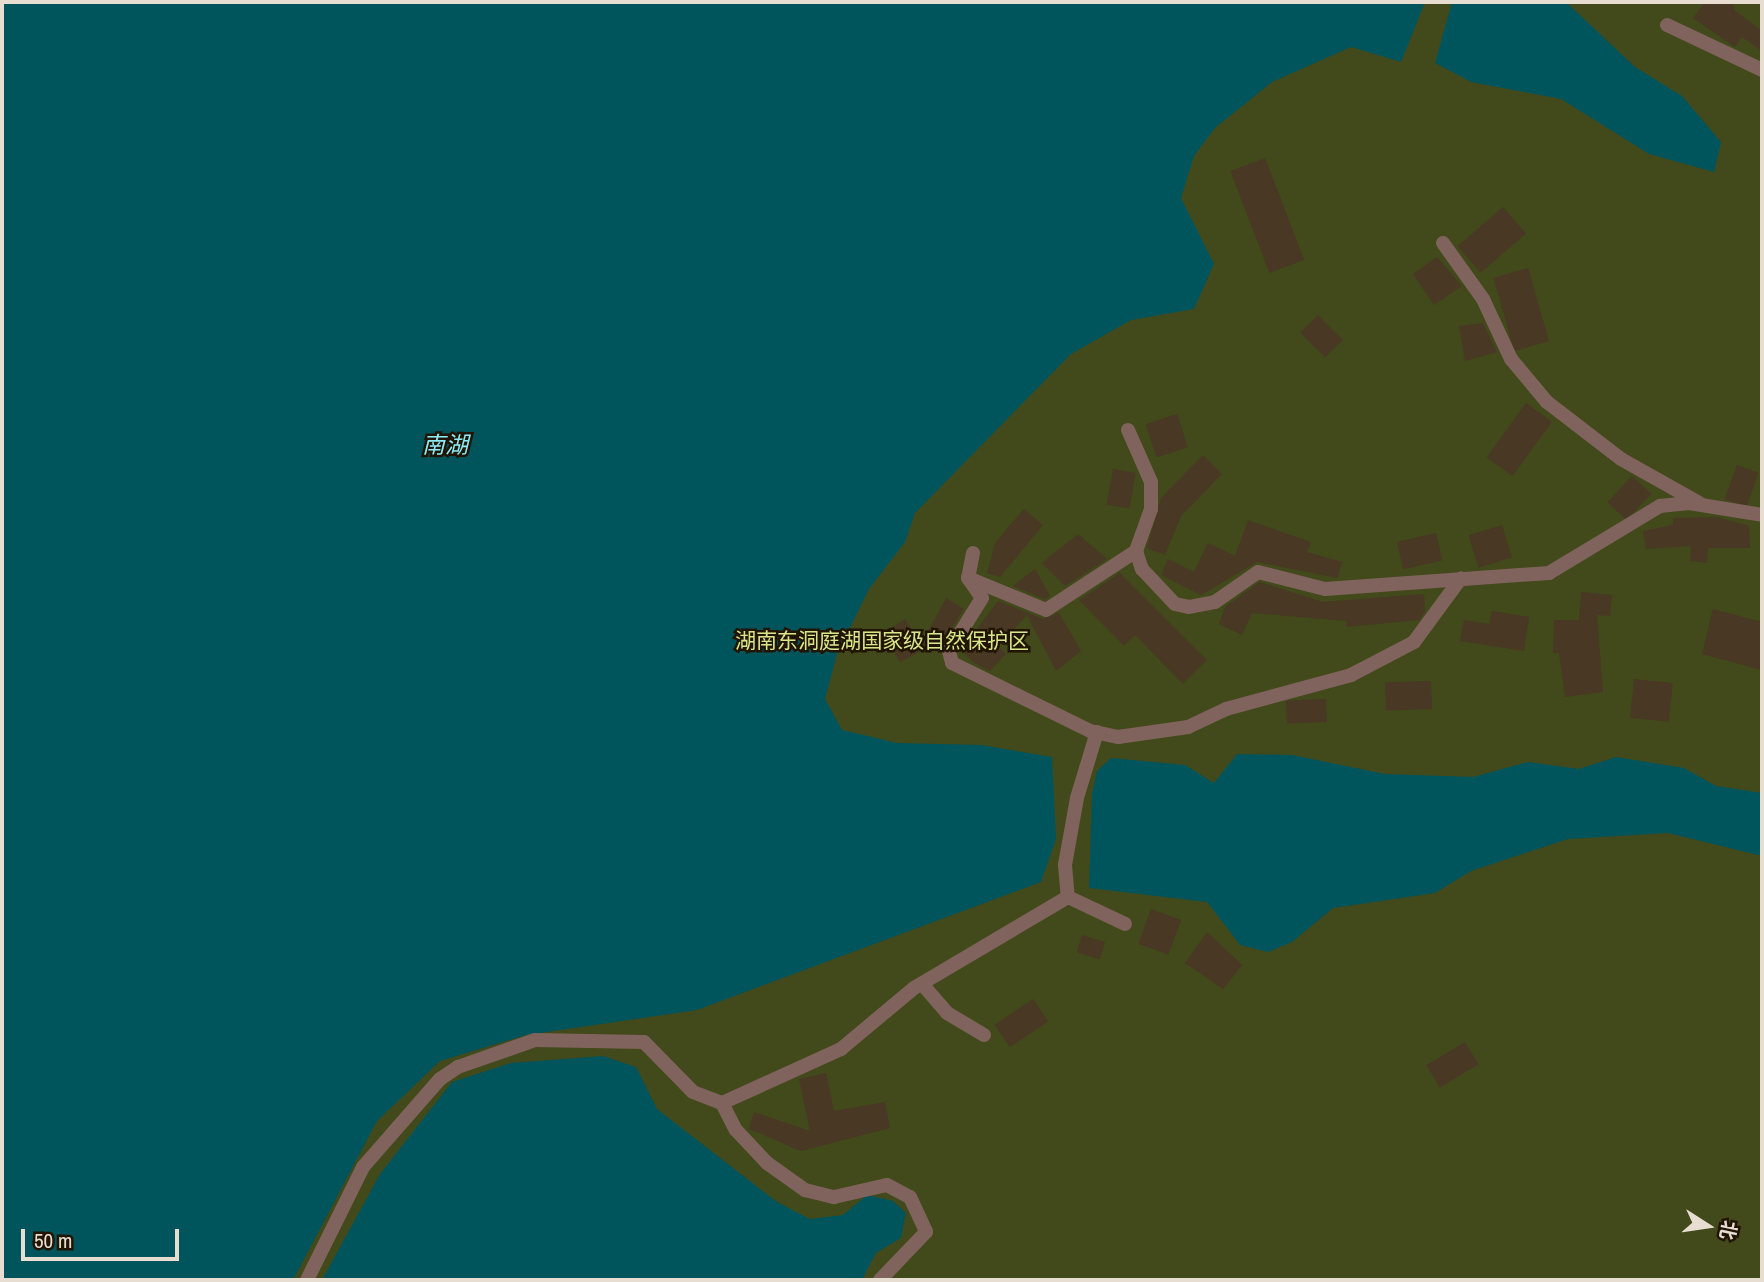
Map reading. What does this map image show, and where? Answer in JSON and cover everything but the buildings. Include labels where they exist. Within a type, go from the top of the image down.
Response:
[{"type":"street","points":[[1667,25],[1762,70]]},
{"type":"street","points":[[1443,243],[1483,299],[1511,359],[1547,402],[1621,459],[1710,509]]},
{"type":"street","points":[[968,578],[1046,610],[1136,551],[1151,509],[1151,482],[1128,430]]},
{"type":"street","points":[[1136,551],[1157,588],[1189,607],[1215,602],[1258,572],[1325,589],[1549,573],[1660,506],[1689,503],[1710,509],[1762,515]]},
{"type":"street","points":[[973,553],[968,578],[982,598],[948,650],[952,663],[1097,732],[1118,737],[1188,727],[1226,709],[1351,675],[1414,642],[1461,578]]},
{"type":"street","points":[[1068,897],[1065,865],[1077,798],[1097,732]]},
{"type":"street","points":[[1068,897],[1125,924]]},
{"type":"street","points":[[722,1104],[841,1049],[922,984],[1068,897]]},
{"type":"street","points":[[922,984],[947,1013],[984,1035]]},
{"type":"street","points":[[307,1280],[363,1167],[440,1079],[458,1068],[534,1040],[645,1042],[693,1092],[722,1104],[736,1130],[805,1190],[834,1198],[887,1185],[911,1197],[926,1232],[880,1280]]},
{"type":"green space","name":"湖南东洞庭湖国家级自然保护区","points":[[2,2],[1762,2],[1762,1280],[2,1280]]},
{"type":"water","name":"南湖","points":[[2,2],[1425,2],[1401,62],[1351,47],[1272,82],[1215,128],[1194,156],[1181,198],[1214,264],[1194,309],[1131,320],[1071,354],[915,513],[905,542],[869,589],[837,654],[825,699],[842,730],[897,743],[981,745],[1052,757],[1056,839],[1041,882],[697,1010],[526,1035],[440,1061],[377,1121],[293,1280],[2,1280]]},
{"type":"water","points":[[1452,2],[1566,2],[1635,67],[1682,96],[1721,142],[1714,172],[1649,154],[1561,99],[1471,82],[1435,63]]},
{"type":"water","points":[[1237,754],[1292,755],[1385,774],[1473,777],[1528,762],[1579,769],[1616,757],[1684,768],[1716,786],[1762,793],[1762,856],[1668,833],[1568,839],[1471,871],[1435,893],[1333,908],[1292,942],[1268,952],[1240,945],[1207,902],[1089,888],[1092,794],[1097,771],[1111,758],[1185,765],[1214,783]]},
{"type":"water","points":[[603,1056],[636,1067],[657,1109],[777,1202],[810,1219],[843,1215],[867,1195],[893,1201],[906,1213],[901,1238],[876,1253],[862,1280],[322,1280],[380,1174],[452,1082],[511,1063]]}]
